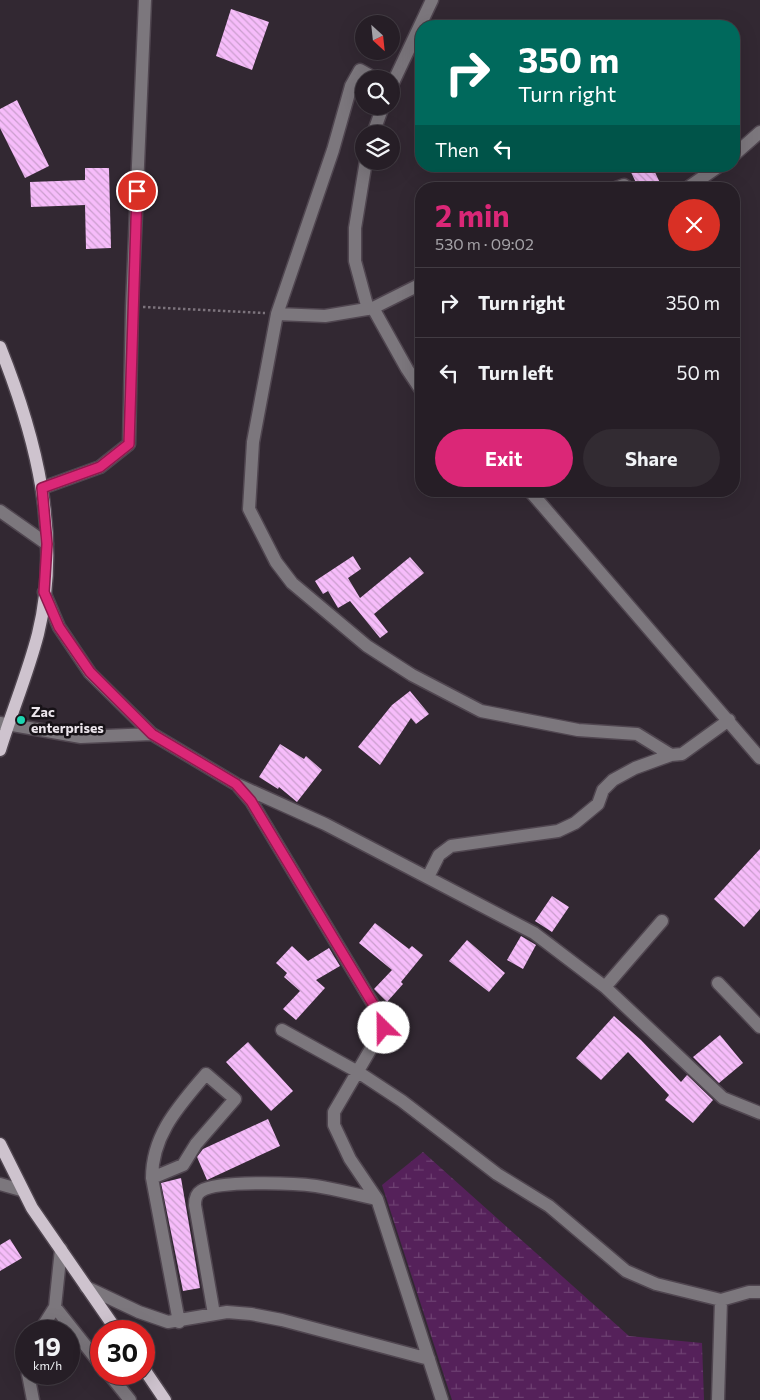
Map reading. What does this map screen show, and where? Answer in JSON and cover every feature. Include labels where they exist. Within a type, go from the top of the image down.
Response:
[{"type":"main road","points":[[0,347],[22,402],[42,488],[47,544],[44,592],[38,633],[4,724],[0,750]]},
{"type":"main road","points":[[0,1144],[21,1190],[109,1320]]},
{"type":"main road","points":[[155,1385],[165,1400]]},
{"type":"street","points":[[42,488],[100,467],[129,444],[132,306],[145,0]]},
{"type":"street","points":[[423,20],[432,0]]},
{"type":"street","points":[[399,70],[415,36]]},
{"type":"street","points":[[355,79],[351,86],[333,150],[277,314],[253,442],[249,510],[276,562],[292,583],[367,646],[412,675],[481,711],[578,730],[637,734],[671,755]]},
{"type":"street","points":[[740,150],[760,132]]},
{"type":"street","points":[[365,170],[355,228],[355,262],[370,308],[415,381]]},
{"type":"street","points":[[696,182],[710,172]]},
{"type":"street","points":[[277,314],[325,316],[370,308],[415,287]]},
{"type":"street","points":[[535,497],[760,758]]},
{"type":"street","points":[[0,511],[47,544]]},
{"type":"street","points":[[44,592],[59,627],[90,672],[152,734],[236,784],[325,824],[534,933],[605,987],[723,1098],[760,1113]]},
{"type":"street","points":[[428,877],[439,855],[451,846],[558,831],[575,823],[598,804],[603,790],[613,780],[635,768],[671,755],[682,754],[729,720]]},
{"type":"street","points":[[4,724],[81,736],[152,734]]},
{"type":"street","points":[[236,784],[251,801],[379,1014],[384,1028],[334,1112],[334,1125],[350,1158],[377,1199],[442,1400]]},
{"type":"street","points":[[605,987],[662,921]]},
{"type":"street","points":[[718,983],[760,1027]]},
{"type":"street","points":[[282,1030],[358,1072],[402,1101],[497,1174],[549,1206],[626,1271],[656,1284],[720,1300],[749,1292],[760,1292]]},
{"type":"street","points":[[152,1178],[183,1165],[196,1144],[234,1099],[206,1074],[174,1112],[155,1150],[152,1178],[179,1322]]},
{"type":"street","points":[[214,1314],[195,1198],[199,1192],[217,1185],[269,1183],[315,1186],[377,1199]]},
{"type":"street","points":[[0,1184],[21,1190]]},
{"type":"street","points":[[47,1320],[55,1307],[61,1249]]},
{"type":"street","points":[[86,1287],[168,1322],[179,1322],[228,1312],[282,1320],[429,1359]]},
{"type":"street","points":[[718,1400],[720,1300]]},
{"type":"street","points":[[55,1307],[90,1351]]},
{"type":"street","points":[[30,1385],[33,1400]]},
{"type":"street","points":[[118,1385],[130,1400]]},
{"type":"path","points":[[132,306],[277,314]]},
{"type":"green space","points":[[423,1152],[629,1336],[702,1343],[704,1400],[452,1400],[382,1185]]},
{"type":"building","points":[[231,9],[269,22],[252,70],[216,56]]},
{"type":"building","points":[[17,100],[49,166],[25,178],[0,128],[0,109]]},
{"type":"building","points":[[85,168],[109,168],[111,248],[86,249],[85,205],[31,207],[30,182],[85,180]]},
{"type":"building","points":[[631,172],[655,172],[660,182],[636,182]]},
{"type":"building","points":[[353,556],[361,569],[348,578],[360,598],[410,557],[424,573],[374,614],[388,632],[380,638],[350,601],[338,608],[328,591],[323,594],[315,581]]},
{"type":"building","points":[[410,691],[429,714],[416,724],[411,718],[380,765],[358,747],[392,705]]},
{"type":"building","points":[[280,744],[304,759],[306,756],[322,770],[297,802],[279,787],[278,789],[259,777]]},
{"type":"building","points":[[760,849],[760,909],[744,927],[714,899]]},
{"type":"building","points":[[552,896],[569,907],[552,932],[535,921]]},
{"type":"building","points":[[375,923],[409,949],[412,946],[423,955],[401,982],[403,984],[387,1002],[374,989],[392,970],[359,943]]},
{"type":"building","points":[[521,936],[536,945],[523,969],[507,960]]},
{"type":"building","points":[[467,940],[505,973],[489,992],[449,961]]},
{"type":"building","points":[[292,946],[308,961],[329,948],[340,966],[316,980],[325,988],[296,1020],[283,1009],[300,991],[284,977],[287,973],[276,963]]},
{"type":"building","points":[[614,1016],[641,1040],[681,1082],[687,1075],[713,1100],[693,1123],[665,1100],[669,1095],[628,1052],[601,1080],[576,1058]]},
{"type":"building","points":[[720,1035],[743,1063],[719,1083],[693,1057]]},
{"type":"building","points":[[248,1042],[293,1091],[271,1111],[226,1062]]},
{"type":"building","points":[[268,1119],[280,1146],[207,1180],[197,1157],[203,1149]]},
{"type":"building","points":[[181,1178],[200,1288],[183,1291],[161,1183]]},
{"type":"building","points":[[10,1239],[22,1258],[0,1271],[0,1245]]},
{"type":"place","name":"Zac enterprises","points":[[21,720]]},
{"type":"route","points":[[137,191],[129,444],[100,467],[42,488],[47,544],[44,592],[59,627],[90,672],[152,734],[236,784],[251,801],[379,1014],[384,1028]]}]
